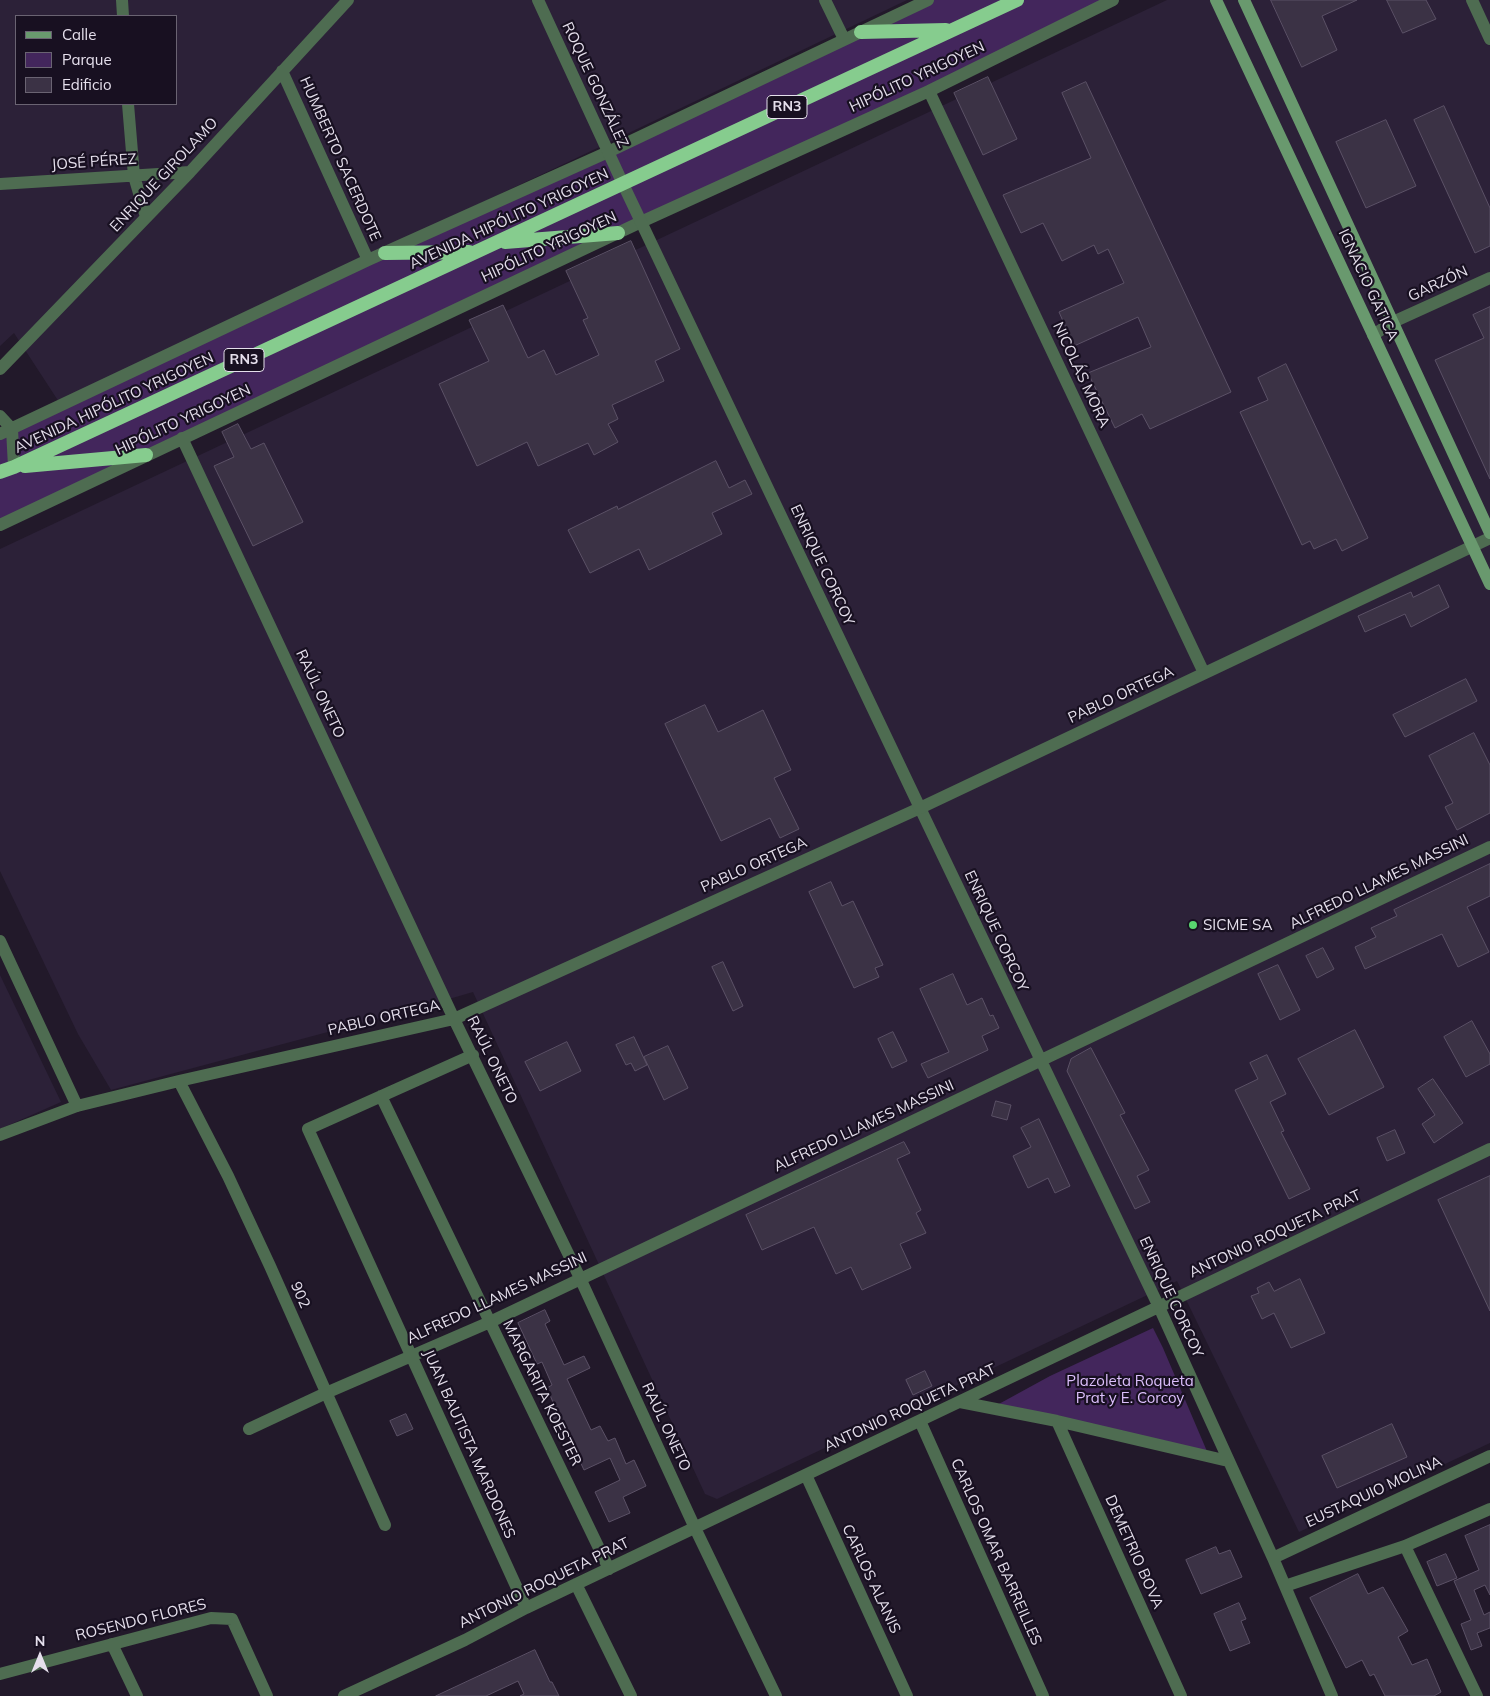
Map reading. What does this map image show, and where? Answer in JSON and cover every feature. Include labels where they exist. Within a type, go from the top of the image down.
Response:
[{"type":"highway","name":"AVENIDA HIPÓLITO YRIGOYEN","points":[[0,477],[14,468],[1017,0]]},
{"type":"highway","points":[[861,32],[952,30]]},
{"type":"highway","points":[[494,243],[618,232]]},
{"type":"highway","points":[[385,252],[475,252]]},
{"type":"highway","points":[[14,468],[146,455]]},
{"type":"highway","name":"AVENIDA HIPÓLITO YRIGOYEN","points":[[0,472],[14,468]]},
{"type":"main road","name":"IGNACIO GATICA","points":[[1216,0],[1490,584]]},
{"type":"main road","name":"IGNACIO GATICA","points":[[1244,0],[1490,533]]},
{"type":"street","points":[[122,0],[123,15]]},
{"type":"street","name":"ENRIQUE GIROLAMO","points":[[0,369],[190,172],[348,0]]},
{"type":"street","name":"ROQUE GONZÁLEZ","points":[[538,0],[623,184]]},
{"type":"street","points":[[825,0],[844,40]]},
{"type":"street","points":[[6,432],[385,252],[608,152],[928,0]]},
{"type":"street","name":"HIPÓLITO YRIGOYEN","points":[[0,525],[618,232],[929,91],[1113,0]]},
{"type":"street","points":[[1472,0],[1490,39]]},
{"type":"street","name":"HUMBERTO SACERDOTE","points":[[282,71],[368,260]]},
{"type":"street","name":"NICOLÁS MORA","points":[[929,91],[1204,673]]},
{"type":"street","points":[[128,105],[134,176],[146,217]]},
{"type":"street","name":"JOSÉ PÉREZ","points":[[0,184],[190,172]]},
{"type":"street","name":"ENRIQUE CORCOY","points":[[623,184],[1159,1307],[1273,1558],[1332,1696]]},
{"type":"street","name":"GARZÓN","points":[[1373,335],[1393,322],[1490,278]]},
{"type":"street","points":[[0,416],[6,432],[14,468]]},
{"type":"street","name":"RAÚL ONETO","points":[[182,438],[454,1019],[580,1278],[694,1528],[776,1696]]},
{"type":"street","name":"PABLO ORTEGA","points":[[0,1135],[77,1106],[454,1019],[920,808],[1490,538]]},
{"type":"street","name":"ALFREDO LLAMES MASSINI","points":[[249,1429],[326,1393],[490,1322],[1490,846]]},
{"type":"street","points":[[0,941],[77,1106]]},
{"type":"street","points":[[380,1096],[473,1055]]},
{"type":"street","name":"902","points":[[179,1081],[236,1194],[385,1525]]},
{"type":"street","name":"JUAN BAUTISTA MARDONES","points":[[380,1096],[308,1129],[526,1608]]},
{"type":"street","name":"MARGARITA KOESTER","points":[[380,1096],[609,1569]]},
{"type":"street","name":"ANTONIO ROQUETA PRAT","points":[[344,1696],[465,1640],[576,1584],[1490,1149]]},
{"type":"street","points":[[960,1402],[1058,1421],[1228,1461]]},
{"type":"street","name":"CARLOS OMAR BARREILLES","points":[[920,1421],[1043,1696]]},
{"type":"street","name":"DEMETRIO BOVA","points":[[1058,1421],[1181,1696]]},
{"type":"street","name":"EUSTAQUIO MOLINA","points":[[1273,1558],[1490,1456]]},
{"type":"street","name":"CARLOS ALANIS","points":[[806,1475],[907,1696]]},
{"type":"street","points":[[1285,1586],[1405,1546],[1490,1509]]},
{"type":"street","points":[[1405,1546],[1476,1696]]},
{"type":"street","points":[[576,1584],[631,1696]]},
{"type":"street","name":"ROSENDO FLORES","points":[[0,1674],[211,1618],[232,1620],[267,1696]]},
{"type":"street","points":[[112,1644],[136,1696]]},
{"type":"shaded area","points":[[0,0],[907,0],[59,402],[14,333],[0,346]]},
{"type":"shaded area","points":[[1167,0],[1490,0],[1490,1443],[1299,1532],[1177,1281],[717,1499],[705,1494],[473,992],[111,1090],[78,1034],[0,871],[0,549]]},
{"type":"shaded area","points":[[0,975],[61,1102],[0,1129]]},
{"type":"green space","points":[[928,0],[1113,0],[0,525],[0,434]]},
{"type":"green space","name":"Plazoleta Roqueta Prat y E. Corcoy","points":[[1153,1328],[1209,1456],[997,1405],[1050,1376]]},
{"type":"building","points":[[1271,0],[1357,0],[1322,16],[1337,50],[1302,67]]},
{"type":"building","points":[[1387,0],[1426,0],[1436,19],[1403,33]]},
{"type":"building","points":[[988,77],[1017,139],[983,155],[954,93]]},
{"type":"building","points":[[1086,82],[1231,392],[1150,429],[1142,414],[1115,428],[1088,373],[1151,347],[1138,317],[1074,346],[1059,312],[1124,283],[1108,249],[1098,254],[1094,245],[1062,261],[1043,223],[1021,233],[1003,195],[1091,158],[1062,93]]},
{"type":"building","points":[[1444,106],[1490,208],[1490,246],[1475,253],[1414,120]]},
{"type":"building","points":[[1386,120],[1416,186],[1366,208],[1336,142]]},
{"type":"building","points":[[631,241],[680,349],[655,361],[664,381],[612,405],[618,419],[608,424],[618,442],[594,455],[588,443],[538,466],[527,442],[477,466],[439,384],[489,361],[469,320],[503,305],[528,358],[544,350],[556,375],[599,355],[583,320],[588,318],[566,271]]},
{"type":"building","points":[[1490,307],[1490,479],[1435,360],[1484,338],[1473,315]]},
{"type":"building","points":[[1286,364],[1368,538],[1342,551],[1336,539],[1314,549],[1310,541],[1302,545],[1240,412],[1268,400],[1258,378]]},
{"type":"building","points":[[238,424],[251,449],[264,443],[303,522],[253,546],[214,466],[234,457],[222,432]]},
{"type":"building","points":[[716,461],[729,488],[745,480],[752,494],[712,513],[722,534],[649,570],[639,549],[590,573],[568,530],[617,506],[618,509]]},
{"type":"building","points":[[1439,585],[1449,607],[1411,627],[1405,614],[1365,632],[1358,616],[1411,592],[1413,597]]},
{"type":"building","points":[[1466,679],[1477,701],[1405,737],[1393,715]]},
{"type":"building","points":[[705,705],[718,732],[763,710],[791,770],[774,778],[799,829],[780,838],[770,818],[721,841],[665,724]]},
{"type":"building","points":[[1474,733],[1490,765],[1490,813],[1457,830],[1445,807],[1453,803],[1429,756]]},
{"type":"building","points":[[1490,864],[1490,896],[1467,907],[1489,952],[1458,967],[1442,934],[1365,969],[1355,947],[1376,937],[1371,928],[1397,916],[1394,910]]},
{"type":"building","points":[[831,882],[842,906],[853,901],[883,965],[875,968],[879,977],[854,988],[809,892]]},
{"type":"building","points":[[1323,948],[1334,969],[1317,978],[1306,956]]},
{"type":"building","points":[[723,962],[743,1006],[733,1011],[712,967]]},
{"type":"building","points":[[1278,965],[1300,1010],[1280,1020],[1258,974]]},
{"type":"building","points":[[953,974],[967,1005],[982,998],[990,1016],[993,1015],[999,1028],[982,1036],[988,1050],[928,1078],[921,1064],[949,1052],[920,989]]},
{"type":"building","points":[[1472,1021],[1490,1054],[1490,1064],[1466,1077],[1444,1037]]},
{"type":"building","points":[[1355,1030],[1384,1087],[1329,1115],[1298,1059]]},
{"type":"building","points":[[893,1032],[907,1061],[892,1068],[878,1039]]},
{"type":"building","points":[[634,1037],[647,1065],[635,1071],[631,1063],[626,1065],[616,1045]]},
{"type":"building","points":[[567,1042],[581,1071],[540,1091],[525,1062]]},
{"type":"building","points":[[668,1046],[688,1088],[664,1100],[644,1057]]},
{"type":"building","points":[[1091,1048],[1125,1113],[1120,1115],[1149,1170],[1137,1176],[1150,1202],[1135,1209],[1067,1071],[1071,1059]]},
{"type":"building","points":[[1267,1055],[1286,1094],[1270,1102],[1284,1131],[1281,1132],[1310,1189],[1289,1199],[1235,1090],[1258,1079],[1250,1063]]},
{"type":"building","points":[[1433,1079],[1463,1123],[1434,1143],[1422,1124],[1435,1115],[1418,1089]]},
{"type":"building","points":[[996,1101],[1011,1105],[1007,1120],[992,1116]]},
{"type":"building","points":[[1039,1119],[1070,1186],[1055,1193],[1048,1178],[1028,1188],[1013,1156],[1031,1147],[1021,1128]]},
{"type":"building","points":[[1395,1130],[1405,1153],[1387,1161],[1377,1138]]},
{"type":"building","points":[[904,1142],[910,1153],[897,1159],[921,1210],[916,1213],[926,1233],[900,1244],[911,1268],[862,1290],[851,1267],[836,1274],[814,1227],[762,1250],[746,1215]]},
{"type":"building","points":[[1490,1176],[1490,1311],[1438,1200]]},
{"type":"building","points":[[1300,1279],[1325,1333],[1291,1348],[1274,1313],[1262,1319],[1251,1296],[1259,1293],[1257,1288],[1269,1282],[1274,1291]]},
{"type":"building","points":[[545,1310],[550,1321],[545,1324],[564,1365],[584,1356],[590,1368],[567,1379],[591,1430],[600,1426],[608,1441],[615,1438],[626,1464],[634,1460],[646,1486],[623,1497],[630,1513],[609,1522],[595,1492],[620,1480],[610,1458],[584,1470],[561,1421],[554,1424],[548,1410],[555,1407],[547,1388],[552,1385],[542,1362],[537,1364],[518,1323]]},
{"type":"building","points":[[925,1371],[932,1386],[913,1395],[906,1380]]},
{"type":"building","points":[[406,1414],[413,1429],[397,1436],[390,1421]]},
{"type":"building","points":[[1392,1424],[1407,1457],[1337,1488],[1322,1456]]},
{"type":"building","points":[[1490,1525],[1490,1595],[1485,1585],[1474,1590],[1484,1615],[1490,1612],[1490,1628],[1477,1633],[1482,1646],[1471,1650],[1461,1624],[1471,1620],[1454,1581],[1479,1570],[1465,1536]]},
{"type":"building","points":[[1216,1547],[1219,1554],[1230,1550],[1242,1577],[1201,1594],[1186,1560]]},
{"type":"building","points":[[1446,1554],[1457,1578],[1437,1586],[1427,1562]]},
{"type":"building","points":[[1358,1574],[1368,1594],[1383,1587],[1408,1631],[1398,1637],[1412,1665],[1427,1659],[1441,1692],[1434,1696],[1385,1696],[1374,1674],[1370,1676],[1362,1660],[1346,1668],[1310,1598]]},
{"type":"building","points":[[1239,1603],[1246,1619],[1241,1621],[1250,1643],[1230,1651],[1214,1614]]},
{"type":"building","points":[[535,1650],[550,1682],[552,1682],[559,1696],[520,1696],[524,1694],[518,1681],[486,1696],[436,1696]]},
{"type":"place","name":"SICME SA","points":[[1193,925]]}]
